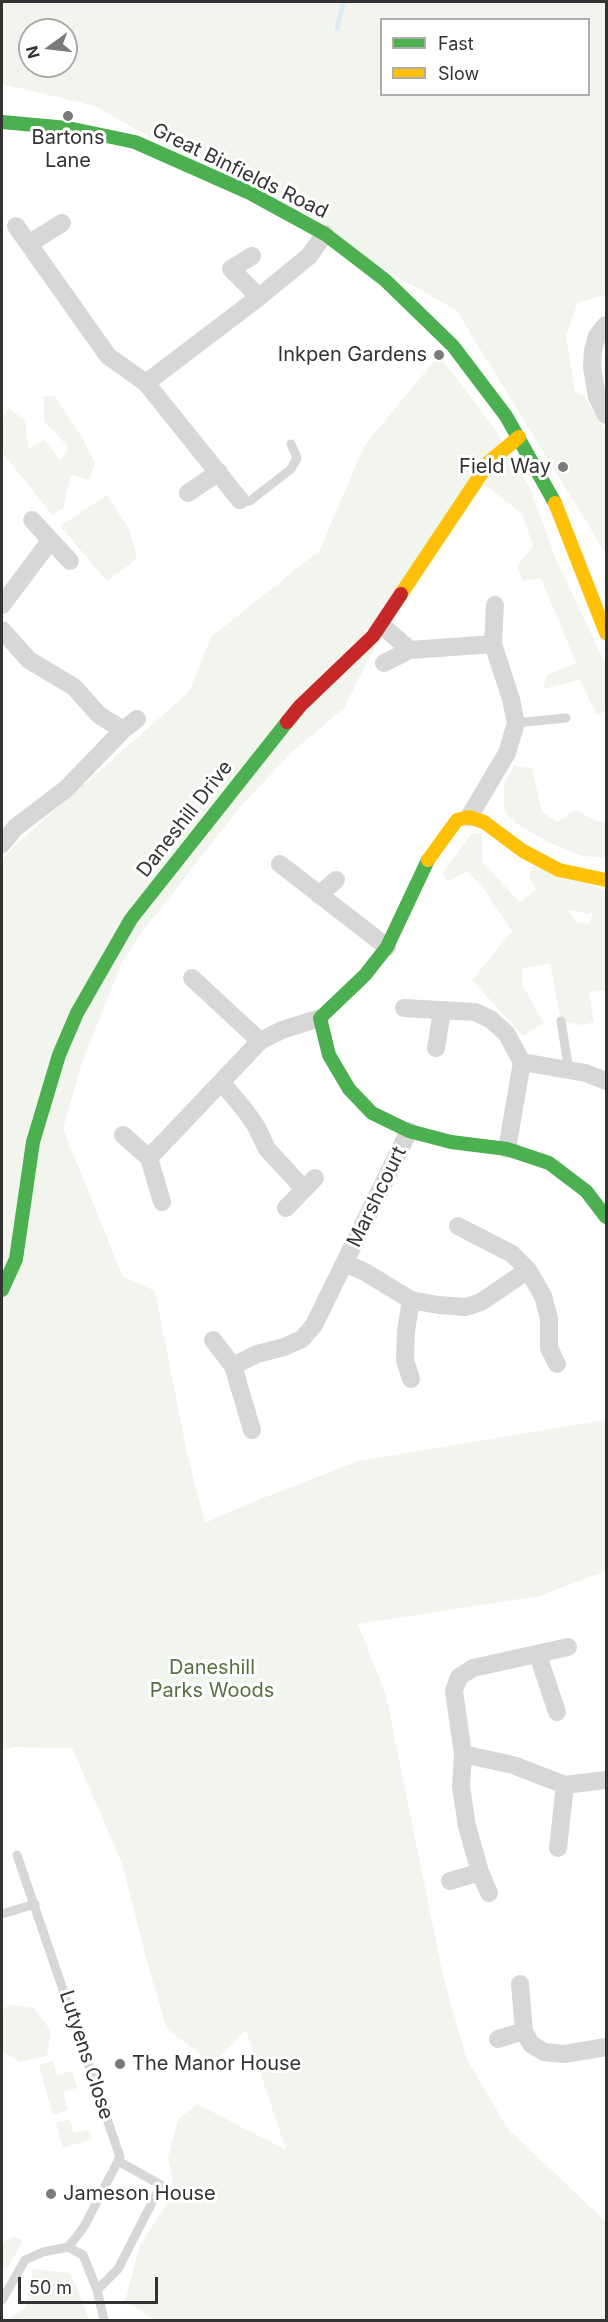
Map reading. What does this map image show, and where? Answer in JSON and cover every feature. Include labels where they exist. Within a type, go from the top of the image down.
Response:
[{"type":"street","name":"Great Binfields Road","points":[[2,122],[68,128],[135,142],[250,193],[325,234],[385,280],[446,339],[482,382],[519,437],[551,493],[599,593],[606,633]]},
{"type":"street","points":[[30,243],[62,223]]},
{"type":"street","points":[[16,226],[108,356],[146,382],[240,500]]},
{"type":"street","points":[[146,382],[259,297],[309,256],[325,234]]},
{"type":"street","points":[[252,256],[231,269],[259,297]]},
{"type":"street","points":[[606,325],[597,336],[592,367],[597,397],[606,415]]},
{"type":"street","name":"Daneshill Drive","points":[[2,1290],[16,1259],[33,1142],[59,1055],[77,1013],[131,919],[300,706],[373,636],[489,462],[519,437]]},
{"type":"street","points":[[188,493],[219,472]]},
{"type":"street","points":[[32,520],[70,561]]},
{"type":"street","points":[[2,605],[50,541]]},
{"type":"street","points":[[469,817],[507,753],[516,723],[511,699],[493,644],[495,604]]},
{"type":"street","points":[[2,630],[29,660],[74,687],[99,715],[130,725],[66,789],[16,827],[2,844]]},
{"type":"street","points":[[386,630],[410,650]]},
{"type":"street","points":[[384,663],[410,650],[493,644]]},
{"type":"street","points":[[149,1158],[260,1041],[282,1030],[320,1018],[365,975],[387,947],[424,865],[457,820],[469,817],[484,822],[523,851],[559,870],[606,880]]},
{"type":"street","points":[[280,864],[387,947]]},
{"type":"street","points":[[319,895],[336,880]]},
{"type":"street","points":[[192,978],[260,1041]]},
{"type":"street","points":[[404,1008],[475,1012],[490,1019],[506,1033],[522,1062],[507,1149]]},
{"type":"street","points":[[436,1048],[442,1011]]},
{"type":"street","points":[[320,1018],[329,1055],[349,1089],[372,1113],[409,1131],[451,1142],[507,1149],[549,1163],[586,1191],[606,1217]]},
{"type":"street","points":[[522,1062],[586,1073],[606,1081]]},
{"type":"street","points":[[222,1083],[244,1108],[267,1149],[309,1183],[286,1208]]},
{"type":"street","name":"Marshcourt","points":[[233,1366],[257,1354],[284,1347],[302,1339],[314,1325],[409,1131]]},
{"type":"street","points":[[123,1135],[149,1158],[162,1202]]},
{"type":"street","points":[[458,1226],[512,1254],[528,1270],[543,1296],[549,1318],[549,1348],[557,1364]]},
{"type":"street","name":"Marshcourt","points":[[345,1263],[365,1272],[411,1300],[438,1305],[466,1306],[480,1302],[528,1270]]},
{"type":"street","points":[[411,1300],[406,1331],[405,1360],[411,1379]]},
{"type":"street","points":[[213,1340],[233,1366],[252,1430]]},
{"type":"street","points":[[489,1893],[480,1872],[467,1826],[461,1787],[463,1754],[454,1691],[459,1677],[473,1668],[568,1647]]},
{"type":"street","points":[[538,1655],[557,1712]]},
{"type":"street","points":[[463,1754],[513,1765],[565,1785],[606,1780]]},
{"type":"street","points":[[558,1848],[565,1785]]},
{"type":"street","points":[[450,1881],[480,1872]]},
{"type":"street","points":[[520,1984],[524,2031],[531,2044],[544,2052],[564,2054],[606,2047]]},
{"type":"street","points":[[498,2039],[524,2031]]},
{"type":"lane","points":[[240,500],[250,501],[291,469],[297,458],[291,444]]},
{"type":"lane","points":[[516,723],[566,718]]},
{"type":"lane","points":[[561,1021],[569,1071]]},
{"type":"lane","name":"Lutyens Close","points":[[17,1855],[120,2157],[118,2161]]},
{"type":"lane","points":[[2,1914],[35,1904]]},
{"type":"lane","points":[[68,2247],[85,2225],[118,2161],[161,2185],[118,2269],[97,2290]]},
{"type":"lane","points":[[2,2300],[25,2260],[43,2252],[68,2247],[83,2255],[97,2290],[104,2320]]},
{"type":"green space","points":[[2,2],[606,2],[606,295],[578,302],[566,336],[575,391],[584,396],[606,432],[606,554],[456,310],[95,106],[2,84]]},
{"type":"green space","name":"Daneshill Parks Woods","points":[[439,355],[498,434],[531,490],[555,557],[606,665],[606,710],[597,716],[580,680],[543,689],[546,676],[576,663],[541,578],[523,581],[517,566],[533,546],[522,514],[484,484],[380,636],[344,708],[292,752],[240,807],[140,935],[121,965],[81,1065],[63,1129],[123,1277],[155,1291],[186,1448],[205,1523],[359,1461],[606,1420],[606,1571],[539,1596],[358,1624],[386,1695],[442,1971],[466,2058],[508,2129],[606,2222],[606,2320],[155,2320],[125,2301],[140,2245],[175,2191],[168,2158],[178,2120],[197,2104],[286,2150],[246,2030],[213,2064],[167,2029],[122,1864],[72,1748],[13,1747],[2,1750],[2,860],[13,847],[189,692],[211,637],[319,551],[364,446]]},
{"type":"green space","points":[[44,396],[54,396],[81,435],[95,463],[89,480],[71,475],[63,509],[52,515],[2,452],[2,418],[9,408],[25,421],[29,449],[44,440],[61,461],[68,447],[44,421]]},
{"type":"green space","points":[[107,495],[130,531],[137,559],[107,581],[60,526]]},
{"type":"green space","points":[[514,766],[532,768],[542,812],[557,822],[576,810],[598,822],[606,821],[606,858],[583,856],[550,843],[517,824],[504,811],[504,783]]},
{"type":"green space","points":[[482,833],[483,863],[520,902],[536,890],[529,876],[533,866],[606,890],[606,990],[589,992],[594,1022],[583,1025],[561,1021],[550,963],[522,968],[523,986],[544,1023],[523,1036],[472,980],[512,931],[483,888],[467,871],[448,881],[442,874],[471,834]],"holes":[[[567,909],[587,914],[593,913],[589,924],[577,922]]]},
{"type":"green space","points":[[11,2005],[34,2008],[51,2031],[47,2056],[20,2062],[2,2051],[2,2009]]},
{"type":"green space","points":[[53,2061],[57,2075],[72,2071],[77,2088],[63,2092],[68,2110],[53,2115],[39,2065]]},
{"type":"green space","points":[[69,2119],[74,2133],[89,2129],[92,2139],[63,2148],[56,2123]]},
{"type":"green space","points":[[14,2237],[23,2240],[9,2266],[2,2270],[2,2246],[5,2240]]},
{"type":"green space","points":[[33,2269],[70,2273],[89,2320],[7,2320],[25,2308]]},
{"type":"waterway","points":[[337,28],[344,2]]},
{"type":"traffic: fast","points":[[2,122],[68,128],[135,142],[250,193],[325,234],[385,280],[453,346],[506,416],[555,503]]},
{"type":"traffic: fast","points":[[2,1290],[16,1259],[33,1142],[59,1055],[77,1013],[131,919],[287,722]]},
{"type":"traffic: fast","points":[[428,860],[387,947],[365,975],[320,1018],[329,1055],[349,1089],[372,1113],[409,1131],[451,1142],[507,1149],[549,1163],[586,1191],[606,1217]]},
{"type":"traffic: slow","points":[[401,594],[489,462],[519,437]]},
{"type":"traffic: slow","points":[[555,503],[606,633]]},
{"type":"traffic: slow","points":[[428,860],[457,820],[469,817],[484,822],[523,851],[559,870],[606,880]]},
{"type":"traffic: jam","points":[[287,722],[300,706],[373,636],[401,594]]},
{"type":"place","name":"Bartons Lane","points":[[68,116]]},
{"type":"place","name":"Inkpen Gardens","points":[[439,355]]},
{"type":"place","name":"Field Way","points":[[563,467]]},
{"type":"place","name":"The Manor House","points":[[120,2064]]},
{"type":"place","name":"Jameson House","points":[[51,2194]]}]
